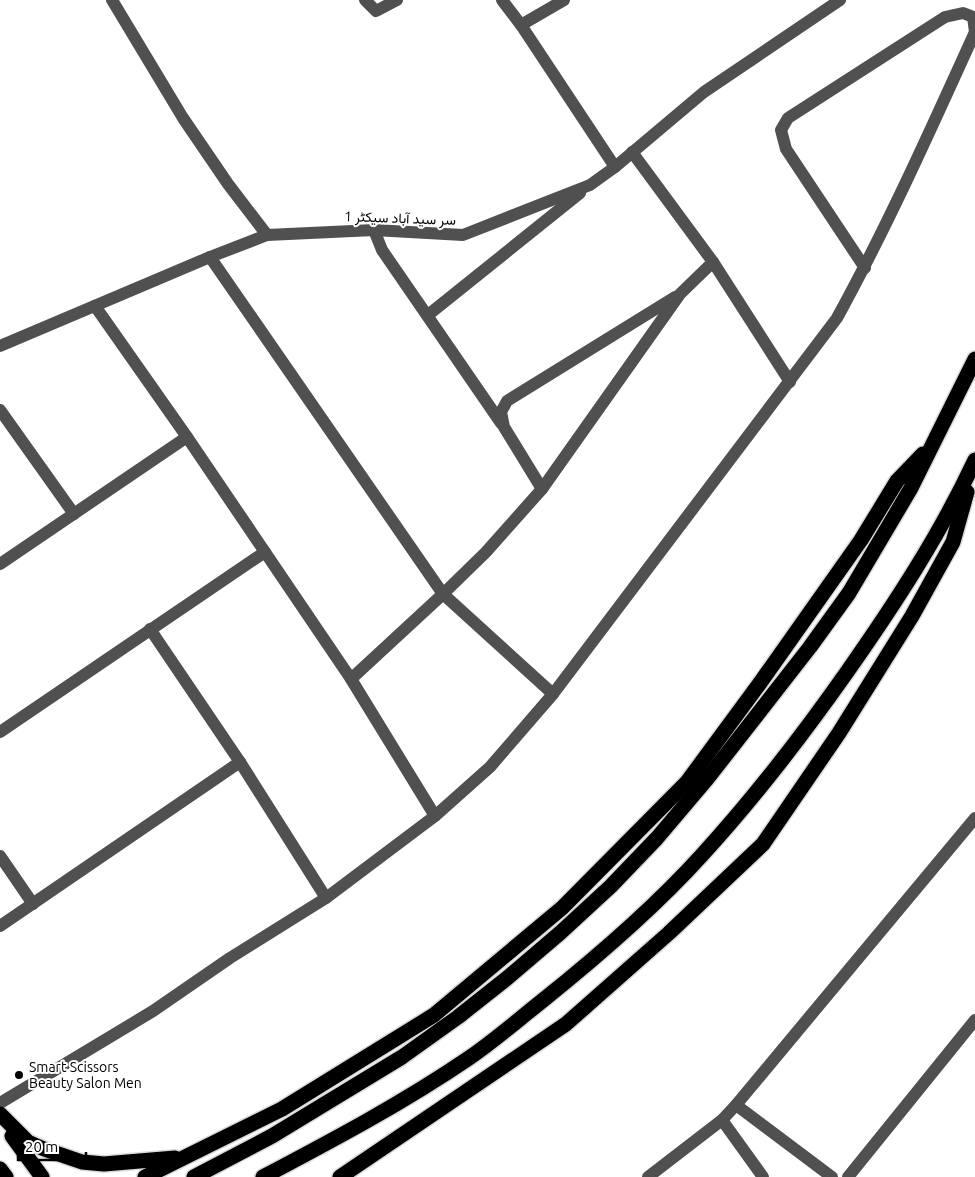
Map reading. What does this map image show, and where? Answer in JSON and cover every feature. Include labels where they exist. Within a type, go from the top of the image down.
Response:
[{"type":"highway","points":[[194,1177],[272,1136],[402,1057],[458,1017],[560,934],[611,886],[657,838],[701,787],[805,654],[849,593],[911,488],[975,359]]},
{"type":"highway","points":[[145,1177],[282,1109],[434,1015],[562,908],[687,782],[861,540],[897,481],[936,439]]},
{"type":"highway","points":[[263,1177],[394,1105],[470,1058],[573,977],[661,897],[702,856],[805,732],[900,594],[953,506],[975,461]]},
{"type":"highway","points":[[340,1177],[566,1024],[669,933],[763,844],[839,733],[912,616],[954,542],[975,461]]},
{"type":"highway","points":[[0,1114],[28,1142],[82,1162],[104,1164],[186,1157]]},
{"type":"highway","points":[[0,1118],[42,1177]]},
{"type":"highway","points":[[0,1168],[6,1177]]},
{"type":"street","points":[[365,0],[376,11],[397,0]]},
{"type":"street","points":[[502,0],[521,25],[615,167]]},
{"type":"street","points":[[521,25],[564,0]]},
{"type":"street","name":"سر سید آباد سیکٹر 1","points":[[0,346],[267,234],[374,230],[462,236],[590,185],[615,167],[704,92],[840,0]]},
{"type":"street","points":[[116,1],[183,118],[228,184],[267,234]]},
{"type":"street","points":[[0,1103],[153,1011],[230,958],[326,898],[435,816],[490,767],[553,694],[837,318],[865,268],[912,172],[975,32],[973,18],[963,13],[945,18],[788,118],[781,130],[786,149],[865,268]]},
{"type":"street","points":[[632,152],[713,262],[790,382]]},
{"type":"street","points":[[428,315],[590,185]]},
{"type":"street","points":[[374,230],[382,250],[504,427],[542,489]]},
{"type":"street","points":[[210,257],[443,594],[553,694]]},
{"type":"street","points":[[351,679],[486,552],[542,489],[680,294],[713,262]]},
{"type":"street","points":[[504,427],[501,412],[507,401],[680,294]]},
{"type":"street","points":[[95,306],[187,437],[351,679],[435,816]]},
{"type":"street","points":[[0,410],[74,514]]},
{"type":"street","points":[[0,564],[187,437]]},
{"type":"street","points":[[0,732],[265,552]]},
{"type":"street","points":[[150,629],[240,762],[326,898]]},
{"type":"street","points":[[0,926],[240,762]]},
{"type":"street","points":[[648,1177],[722,1120],[736,1105],[975,818]]},
{"type":"street","points":[[0,856],[32,904]]},
{"type":"street","points":[[848,1177],[975,1020]]},
{"type":"street","points":[[736,1105],[832,1177]]},
{"type":"street","points":[[722,1120],[763,1177]]},
{"type":"place","name":"Smart Scissors Beauty Salon Men","points":[[19,1075]]}]
